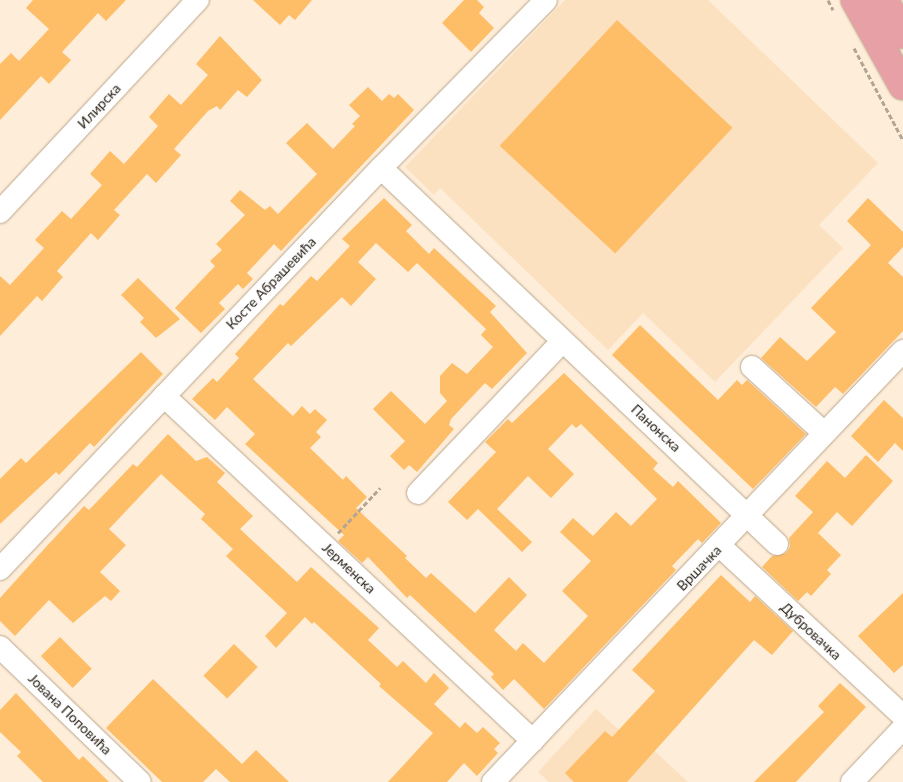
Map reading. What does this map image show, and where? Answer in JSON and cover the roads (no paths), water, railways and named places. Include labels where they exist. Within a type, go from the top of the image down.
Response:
[{"type":"main road","points":[[884,0],[903,34]]},
{"type":"main road","points":[[846,9],[903,86]]},
{"type":"street","name":"Илирска","points":[[0,212],[198,0]]},
{"type":"street","name":"Косте Абрашевића","points":[[0,569],[381,168],[546,0]]},
{"type":"street","name":"Панонска","points":[[381,168],[777,544]]},
{"type":"street","points":[[418,493],[563,341]]},
{"type":"street","name":"Вршачка","points":[[493,782],[720,546],[903,351]]},
{"type":"street","points":[[752,367],[824,433]]},
{"type":"street","name":"Јерменска","points":[[164,396],[533,741]]},
{"type":"street","name":"Дубровачка","points":[[720,546],[903,716]]},
{"type":"street","name":"Јована Поповића","points":[[0,647],[140,782]]},
{"type":"street","points":[[852,782],[903,728]]}]
